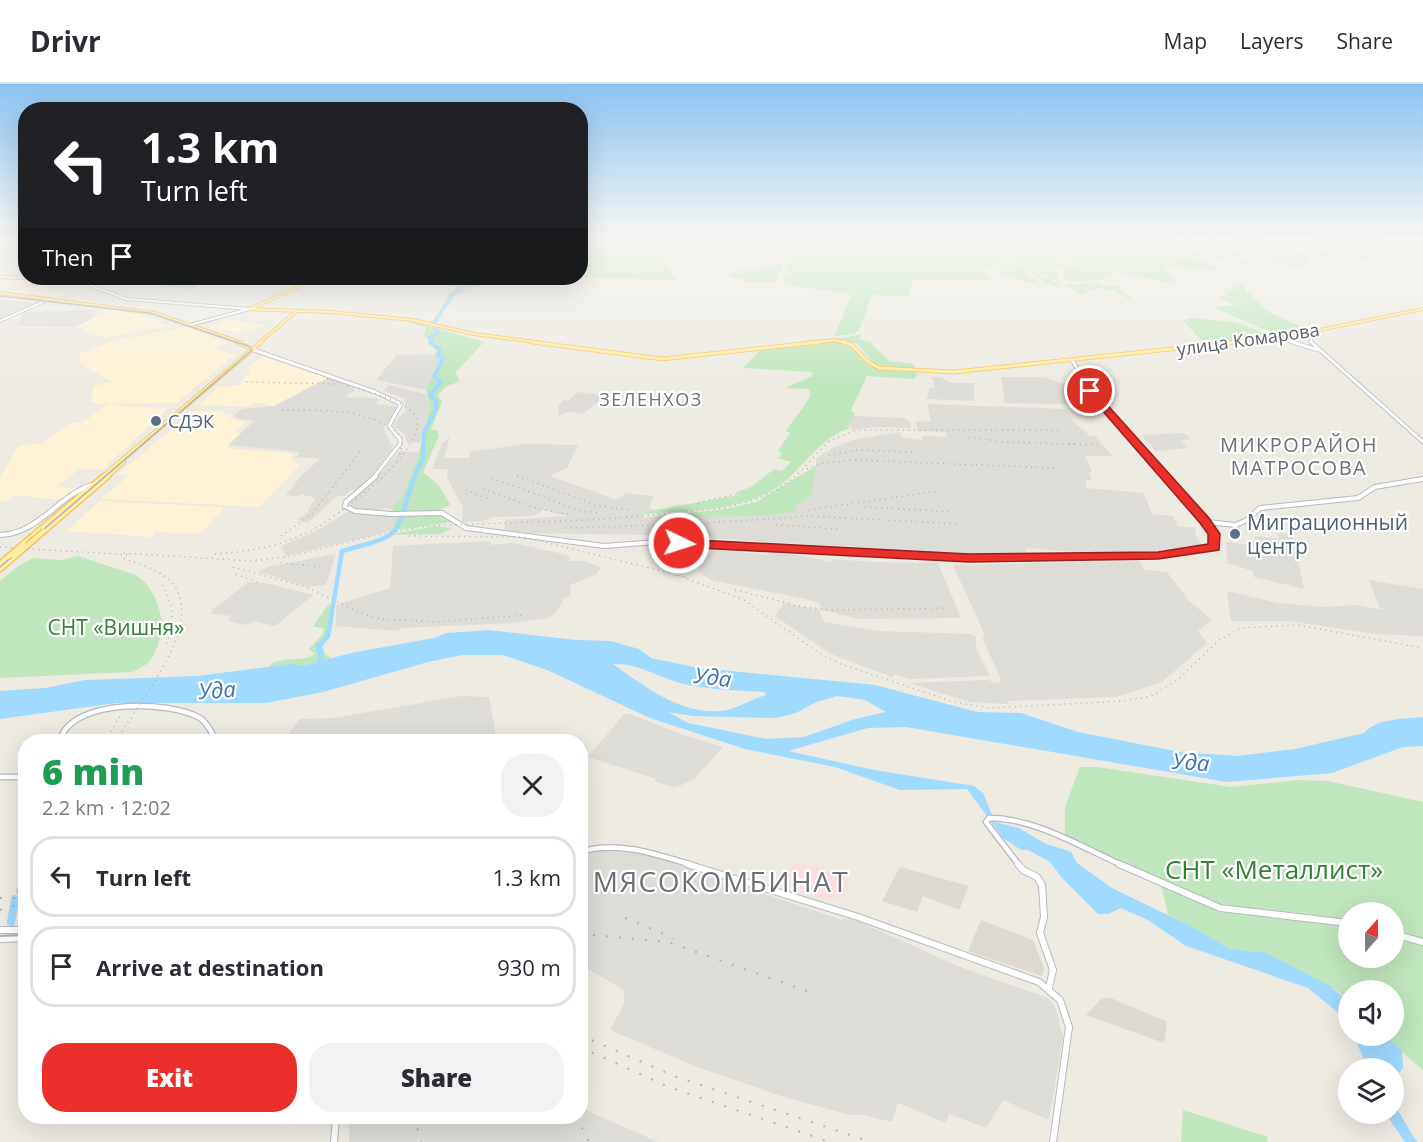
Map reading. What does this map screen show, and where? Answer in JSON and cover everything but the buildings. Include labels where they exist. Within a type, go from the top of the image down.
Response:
[{"type":"main road","points":[[250,309],[300,286]]},
{"type":"main road","points":[[0,294],[147,311],[253,349]]},
{"type":"main road","name":"улица Комарова","points":[[250,309],[415,320],[474,334],[662,359],[830,340],[855,345],[870,364],[895,370],[970,371],[1277,337],[1423,309]]},
{"type":"main road","points":[[42,531],[92,485],[298,311]]},
{"type":"main road","points":[[0,569],[11,557],[253,349]]},
{"type":"main road","points":[[0,564],[11,557]]},
{"type":"main road","points":[[334,1142],[335,1124]]},
{"type":"street","points":[[95,286],[126,299],[250,309]]},
{"type":"street","points":[[0,321],[49,299]]},
{"type":"street","points":[[190,325],[250,309]]},
{"type":"street","points":[[1308,332],[1310,341],[1423,442]]},
{"type":"street","points":[[1277,337],[1322,352]]},
{"type":"street","points":[[253,349],[375,392],[401,405],[389,426],[400,439],[400,444],[369,484],[351,496],[345,506],[356,511],[401,514],[442,513],[466,528],[594,546],[657,542],[945,558],[1173,555],[1215,547],[1214,534],[1210,528],[1097,400],[1072,360]]},
{"type":"street","points":[[1204,521],[1236,525],[1247,520],[1260,508],[1358,498],[1375,488],[1423,479]]},
{"type":"street","points":[[0,535],[20,535],[77,491],[92,485]]},
{"type":"street","points":[[1210,528],[1213,523]]},
{"type":"street","points":[[61,734],[69,722],[110,709],[139,705],[202,719],[212,734]]},
{"type":"street","points":[[0,777],[18,777]]},
{"type":"street","points":[[1049,988],[1053,970],[1040,933],[1044,917],[1042,885],[1037,877],[1023,870],[992,832],[986,822],[989,818],[997,817],[1037,828],[1224,909],[1338,922]]},
{"type":"street","points":[[588,849],[598,846],[648,852],[770,888],[1013,971],[1049,988],[1063,1004],[1068,1019],[1069,1038],[1053,1142]]},
{"type":"street","points":[[0,930],[18,930]]},
{"type":"street","points":[[1404,937],[1423,942]]},
{"type":"street","points":[[0,939],[18,938]]},
{"type":"shaded area","points":[[8,286],[46,286],[64,292],[64,294],[55,297],[16,293],[22,287]]},
{"type":"shaded area","points":[[0,299],[34,303],[0,319]]},
{"type":"shaded area","points":[[99,309],[94,314],[98,315],[76,327],[15,326],[24,312]]},
{"type":"shaded area","points":[[115,311],[137,314],[169,326],[106,338],[88,332],[84,328],[76,327],[98,315]]},
{"type":"shaded area","points":[[225,319],[266,325],[238,333],[209,327]]},
{"type":"shaded area","points":[[184,327],[228,343],[214,348],[234,355],[177,403],[99,404],[91,401],[94,386],[111,382],[78,362],[81,353],[112,341]]},
{"type":"shaded area","points":[[436,354],[434,356],[442,359],[426,390],[376,380],[397,355]]},
{"type":"shaded area","points":[[263,356],[328,378],[274,406],[262,403],[254,403],[249,407],[199,405],[218,387],[239,385],[250,371],[248,368]]},
{"type":"shaded area","points":[[930,377],[941,377],[950,383],[974,383],[974,401],[926,399],[930,388],[934,388],[934,381]]},
{"type":"shaded area","points":[[1001,377],[1044,377],[1068,385],[1082,404],[1005,403]]},
{"type":"shaded area","points":[[328,378],[352,386],[350,388],[355,390],[345,397],[378,399],[376,404],[399,407],[392,420],[383,427],[393,449],[368,483],[358,490],[351,490],[345,496],[337,496],[308,523],[297,520],[307,513],[315,498],[301,494],[296,497],[286,495],[302,475],[320,459],[296,457],[300,452],[228,445],[254,421],[235,418],[234,415],[242,409],[274,406]]},
{"type":"shaded area","points":[[389,385],[426,394],[430,408],[420,443],[407,443],[405,435],[393,425],[406,410],[404,398],[383,391]]},
{"type":"shaded area","points":[[578,392],[602,395],[605,398],[582,414],[570,411],[559,416],[558,406]]},
{"type":"shaded area","points":[[108,404],[167,409],[103,469],[79,469],[58,486],[76,489],[63,500],[14,495],[7,501],[0,501],[0,476],[20,445],[40,444],[70,423],[82,423]]},
{"type":"shaded area","points":[[927,404],[1066,409],[1074,422],[1090,436],[1095,436],[1113,456],[1085,456],[1092,472],[1089,473],[1092,480],[1086,480],[1086,488],[1144,493],[1152,514],[1173,516],[1178,526],[1195,528],[1195,533],[1202,546],[1188,546],[1166,551],[1085,553],[1028,548],[1024,553],[972,554],[654,535],[529,533],[504,530],[505,520],[567,516],[543,510],[533,516],[493,517],[483,521],[462,522],[463,507],[447,478],[448,469],[432,469],[442,443],[450,437],[444,458],[470,458],[469,452],[525,444],[578,445],[567,468],[550,476],[614,499],[621,498],[625,493],[654,496],[649,508],[656,511],[644,512],[642,518],[762,516],[795,512],[795,504],[814,475],[817,458],[832,448],[853,440],[886,434],[900,433],[902,437],[922,440],[923,436],[947,437],[946,432],[917,431],[916,421],[931,422]]},
{"type":"shaded area","points":[[194,411],[224,411],[222,414],[230,414],[231,419],[246,422],[235,432],[242,433],[226,448],[294,454],[291,457],[299,466],[259,507],[101,499],[129,475],[118,474]]},
{"type":"shaded area","points":[[853,416],[903,418],[911,422],[911,428],[874,427],[853,430],[847,426]]},
{"type":"shaded area","points":[[1184,433],[1191,439],[1180,440],[1188,448],[1156,451],[1141,435]]},
{"type":"shaded area","points":[[400,451],[418,452],[418,456],[404,494],[391,509],[384,508],[380,512],[349,506],[349,501],[366,489]]},
{"type":"shaded area","points":[[99,501],[225,507],[200,534],[156,532],[152,537],[67,531]]},
{"type":"shaded area","points":[[349,511],[397,516],[391,531],[286,556],[281,546],[316,531]]},
{"type":"shaded area","points":[[1277,533],[1293,534],[1304,589],[1254,577],[1253,571],[1227,563],[1226,542],[1249,545],[1249,541],[1255,542],[1255,536],[1280,539]]},
{"type":"shaded area","points":[[489,541],[492,545],[513,543],[568,555],[570,561],[583,561],[601,567],[597,574],[570,585],[571,596],[561,599],[563,602],[549,618],[513,623],[401,628],[398,631],[336,626],[336,605],[390,588],[393,546]]},
{"type":"shaded area","points":[[713,549],[767,555],[770,552],[800,555],[831,562],[833,559],[938,563],[961,618],[859,619],[821,610],[820,604],[810,600],[711,580],[698,572]]},
{"type":"shaded area","points":[[336,554],[326,585],[308,587],[259,572],[267,567]]},
{"type":"shaded area","points":[[1139,561],[1145,570],[1167,572],[1189,601],[1212,620],[1198,631],[1207,643],[1162,682],[1116,697],[1007,701],[1008,704],[969,702],[909,683],[987,680],[998,683],[1001,680],[982,636],[985,635],[953,565]]},
{"type":"shaded area","points":[[1369,580],[1423,589],[1423,636],[1374,634],[1290,621],[1231,621],[1227,591],[1278,603],[1322,607],[1357,605],[1384,610],[1379,607]]},
{"type":"shaded area","points":[[248,582],[265,583],[313,595],[275,626],[253,621],[248,625],[235,623],[227,620],[231,616],[210,613],[214,610],[210,609],[218,606]]},
{"type":"shaded area","points":[[784,603],[819,610],[824,622],[880,631],[971,634],[976,637],[976,648],[990,676],[910,679],[895,674],[892,677],[831,654],[775,616]]},
{"type":"shaded area","points":[[462,696],[489,697],[496,734],[288,734],[300,719],[333,718]]},
{"type":"shaded area","points":[[624,714],[630,714],[683,735],[723,747],[694,779],[675,788],[654,781],[656,779],[588,757]]},
{"type":"shaded area","points":[[605,850],[644,853],[842,920],[843,918],[858,921],[960,967],[1048,998],[1055,1006],[1063,1037],[1049,1120],[1003,1100],[986,1128],[949,1114],[946,1123],[898,1103],[892,1122],[864,1115],[850,1115],[784,1097],[697,1067],[610,1030],[624,1004],[624,990],[588,969],[588,854]]},
{"type":"shaded area","points":[[803,862],[850,879],[843,898],[831,900],[784,885],[793,864]]},
{"type":"shaded area","points":[[900,867],[969,886],[959,910],[923,896],[917,912],[882,901]]},
{"type":"shaded area","points":[[981,920],[1033,940],[1044,968],[1042,976],[968,951]]},
{"type":"shaded area","points":[[1102,998],[1111,998],[1167,1022],[1164,1043],[1086,1015]]},
{"type":"shaded area","points":[[588,1111],[658,1142],[349,1142],[349,1124],[588,1124]]},
{"type":"green space","points":[[163,286],[197,286],[194,289]]},
{"type":"green space","points":[[454,286],[480,286],[451,297],[453,300],[438,317],[439,322],[429,322],[433,320],[448,297],[446,296],[457,287]]},
{"type":"green space","points":[[797,286],[911,286],[908,297],[872,295],[859,330],[855,334],[834,336],[851,297],[848,293]]},
{"type":"green space","points":[[1068,286],[1117,286],[1136,302],[1103,289],[1082,295]]},
{"type":"green space","points":[[1245,286],[1245,290],[1266,310],[1309,331],[1297,333],[1286,327],[1294,333],[1277,335],[1212,307],[1235,305],[1219,297],[1228,295],[1234,287]]},
{"type":"green space","points":[[1189,318],[1236,322],[1272,336],[1205,344],[1183,321]]},
{"type":"green space","points":[[407,322],[484,342],[455,373],[460,381],[445,387],[438,395],[442,402],[431,429],[438,431],[439,436],[423,472],[439,486],[450,504],[440,510],[412,513],[391,509],[404,494],[418,456],[430,408],[426,390],[441,359],[434,356],[437,350],[428,345],[429,340],[424,336],[426,327]]},
{"type":"green space","points":[[862,334],[858,339],[873,342],[872,345],[890,361],[913,364],[916,369],[876,365],[857,344],[836,339]]},
{"type":"green space","points":[[834,341],[852,347],[869,366],[889,371],[914,372],[917,375],[914,379],[867,376],[851,410],[855,414],[847,426],[850,428],[829,439],[785,481],[761,496],[711,509],[643,514],[739,495],[736,492],[751,487],[774,469],[782,471],[791,462],[778,458],[782,454],[778,451],[790,433],[786,431],[811,394],[808,389],[785,388],[812,376],[813,372],[743,368],[760,350]]},
{"type":"green space","points":[[816,466],[811,497],[796,504],[796,512],[761,516],[641,518],[726,509],[756,502]]},
{"type":"green space","points":[[440,515],[453,522],[391,531],[397,516]]},
{"type":"green space","points":[[435,526],[452,528],[441,534],[387,535]]},
{"type":"green space","name":"СНТ «Вишня»","points":[[78,556],[133,574],[140,578],[151,591],[158,606],[164,630],[151,659],[147,664],[132,672],[0,678],[0,581],[18,566],[33,558],[62,560]]},
{"type":"green space","points":[[329,604],[334,606],[333,623],[322,646],[325,654],[331,658],[302,666],[269,667],[279,661],[310,657],[315,654],[309,649],[323,634],[324,629],[313,626]]},
{"type":"green space","name":"СНТ «Металлист»","points":[[1080,767],[1097,767],[1231,787],[1299,780],[1328,781],[1423,802],[1423,1070],[1395,1046],[1404,1046],[1404,980],[1338,980],[1338,991],[1262,955],[1237,952],[1169,917],[1161,885],[1065,835],[1065,807]]},
{"type":"green space","points":[[1183,1110],[1268,1137],[1267,1142],[1181,1142]]},
{"type":"water","name":"Уда","points":[[489,630],[576,640],[610,641],[639,649],[651,658],[718,672],[721,670],[875,685],[977,712],[1021,713],[1078,732],[1180,752],[1237,756],[1295,749],[1364,733],[1376,724],[1384,722],[1423,717],[1423,746],[1403,747],[1332,773],[1227,782],[906,727],[868,728],[788,751],[874,770],[974,786],[983,793],[995,822],[1019,828],[1044,843],[1071,852],[1077,863],[1112,888],[1188,925],[1230,949],[1266,953],[1330,986],[1338,993],[1338,1014],[1308,988],[1186,946],[1148,920],[1121,908],[1108,914],[1098,914],[1062,878],[1050,862],[1028,850],[1021,850],[1003,838],[967,789],[900,790],[835,767],[745,749],[650,718],[547,670],[503,655],[462,655],[428,662],[323,692],[266,703],[116,703],[0,719],[0,691],[45,688],[85,680],[197,676],[290,664],[302,666],[351,653],[434,638],[447,633]],"holes":[[[613,664],[622,664],[694,686],[764,692],[767,695],[727,710],[696,709],[666,699]],[[837,696],[865,700],[886,712],[855,719],[804,737],[767,739],[688,723],[668,712],[693,716],[776,718],[796,713],[816,702]]]},
{"type":"water","points":[[1358,1046],[1396,1046],[1402,1051],[1402,1058],[1363,1058]]},
{"type":"water","points":[[1404,1121],[1418,1142],[1405,1142],[1393,1124],[1404,1124]]},
{"type":"waterway","points":[[434,324],[451,296],[463,286]]},
{"type":"waterway","points":[[432,343],[429,338],[439,332],[433,325]]},
{"type":"waterway","points":[[414,477],[423,458],[424,433],[436,408],[436,402],[430,394],[441,382],[434,377],[443,358],[438,356],[440,350],[432,343]]},
{"type":"waterway","points":[[319,647],[328,636],[342,551],[379,540],[396,529],[415,476]]},
{"type":"waterway","points":[[318,667],[321,656],[319,647]]},
{"type":"waterway","points":[[11,922],[15,899]]},
{"type":"tram line","points":[[0,296],[150,313],[248,346],[252,350],[0,567]]},
{"type":"tram line","points":[[0,936],[18,935]]},
{"type":"railway","points":[[215,554],[272,546],[317,527],[335,516],[376,483],[408,447],[416,430],[415,416],[409,410],[375,393],[327,379]]},
{"type":"railway","points":[[246,382],[336,384]]},
{"type":"railway","points":[[282,410],[330,411],[377,421],[391,428],[403,439],[400,455]]},
{"type":"railway","points":[[124,553],[251,561],[293,556],[371,536],[427,526],[608,519],[725,508],[755,500],[776,490],[796,476],[829,441],[857,430],[1060,430]]},
{"type":"railway","points":[[969,437],[1004,442],[1075,444]]},
{"type":"railway","points":[[1069,444],[1097,445]]},
{"type":"railway","points":[[281,536],[311,515],[363,448]]},
{"type":"railway","points":[[829,455],[858,450],[915,452]]},
{"type":"railway","points":[[807,469],[821,463],[854,460],[1057,468]]},
{"type":"railway","points":[[517,476],[599,506],[630,510]]},
{"type":"railway","points":[[492,478],[575,509],[597,513]]},
{"type":"railway","points":[[483,489],[539,509],[569,514]]},
{"type":"railway","points":[[466,490],[492,500]]},
{"type":"railway","points":[[809,510],[938,491]]},
{"type":"railway","points":[[698,503],[737,494]]},
{"type":"railway","points":[[865,507],[955,512]]},
{"type":"railway","points":[[565,528],[695,524],[810,516],[957,524]]},
{"type":"railway","points":[[776,525],[840,529]]},
{"type":"railway","points":[[409,536],[524,537],[686,577]]},
{"type":"railway","points":[[0,547],[132,555]]},
{"type":"railway","points":[[121,734],[150,689],[173,647],[180,626],[182,607],[177,590],[167,578],[153,569],[122,558]]},
{"type":"railway","points":[[281,563],[323,567]]},
{"type":"railway","points":[[233,567],[309,588],[358,612],[381,619],[435,622],[524,615]]},
{"type":"railway","points":[[236,574],[261,584]]},
{"type":"railway","points":[[677,575],[744,600],[819,653],[841,664],[954,702],[989,708],[1125,701],[1151,696],[1179,679],[1219,640],[1241,628],[1298,625],[1423,648]]},
{"type":"railway","points":[[162,585],[169,600],[172,615],[171,630],[166,645]]},
{"type":"railway","points":[[735,590],[803,607],[832,610],[946,608]]},
{"type":"railway","points":[[109,734],[122,713]]},
{"type":"railway","points":[[0,898],[18,898]]},
{"type":"railway","points":[[0,910],[18,904]]},
{"type":"railway","points":[[625,918],[674,938]]},
{"type":"railway","points":[[588,935],[668,942],[807,991]]},
{"type":"railway","points":[[588,1038],[674,1076],[871,1142]]},
{"type":"railway","points":[[588,1051],[669,1087],[830,1142]]},
{"type":"railway","points":[[416,1124],[421,1142]]},
{"type":"railway","points":[[580,1124],[589,1142]]},
{"type":"place","name":"СДЭК","points":[[156,421]]},
{"type":"place","name":"Миграционный центр","points":[[1235,534]]},
{"type":"district","name":"ЗЕЛЕНХОЗ","points":[[651,399]]},
{"type":"district","name":"МИКРОРАЙОН МАТРОСОВА","points":[[1299,456]]},
{"type":"district","name":"МЯСОКОМБИНАТ","points":[[721,881]]},
{"type":"route","points":[[679,543],[945,558],[1158,556],[1215,547],[1213,531],[1090,391]]}]
